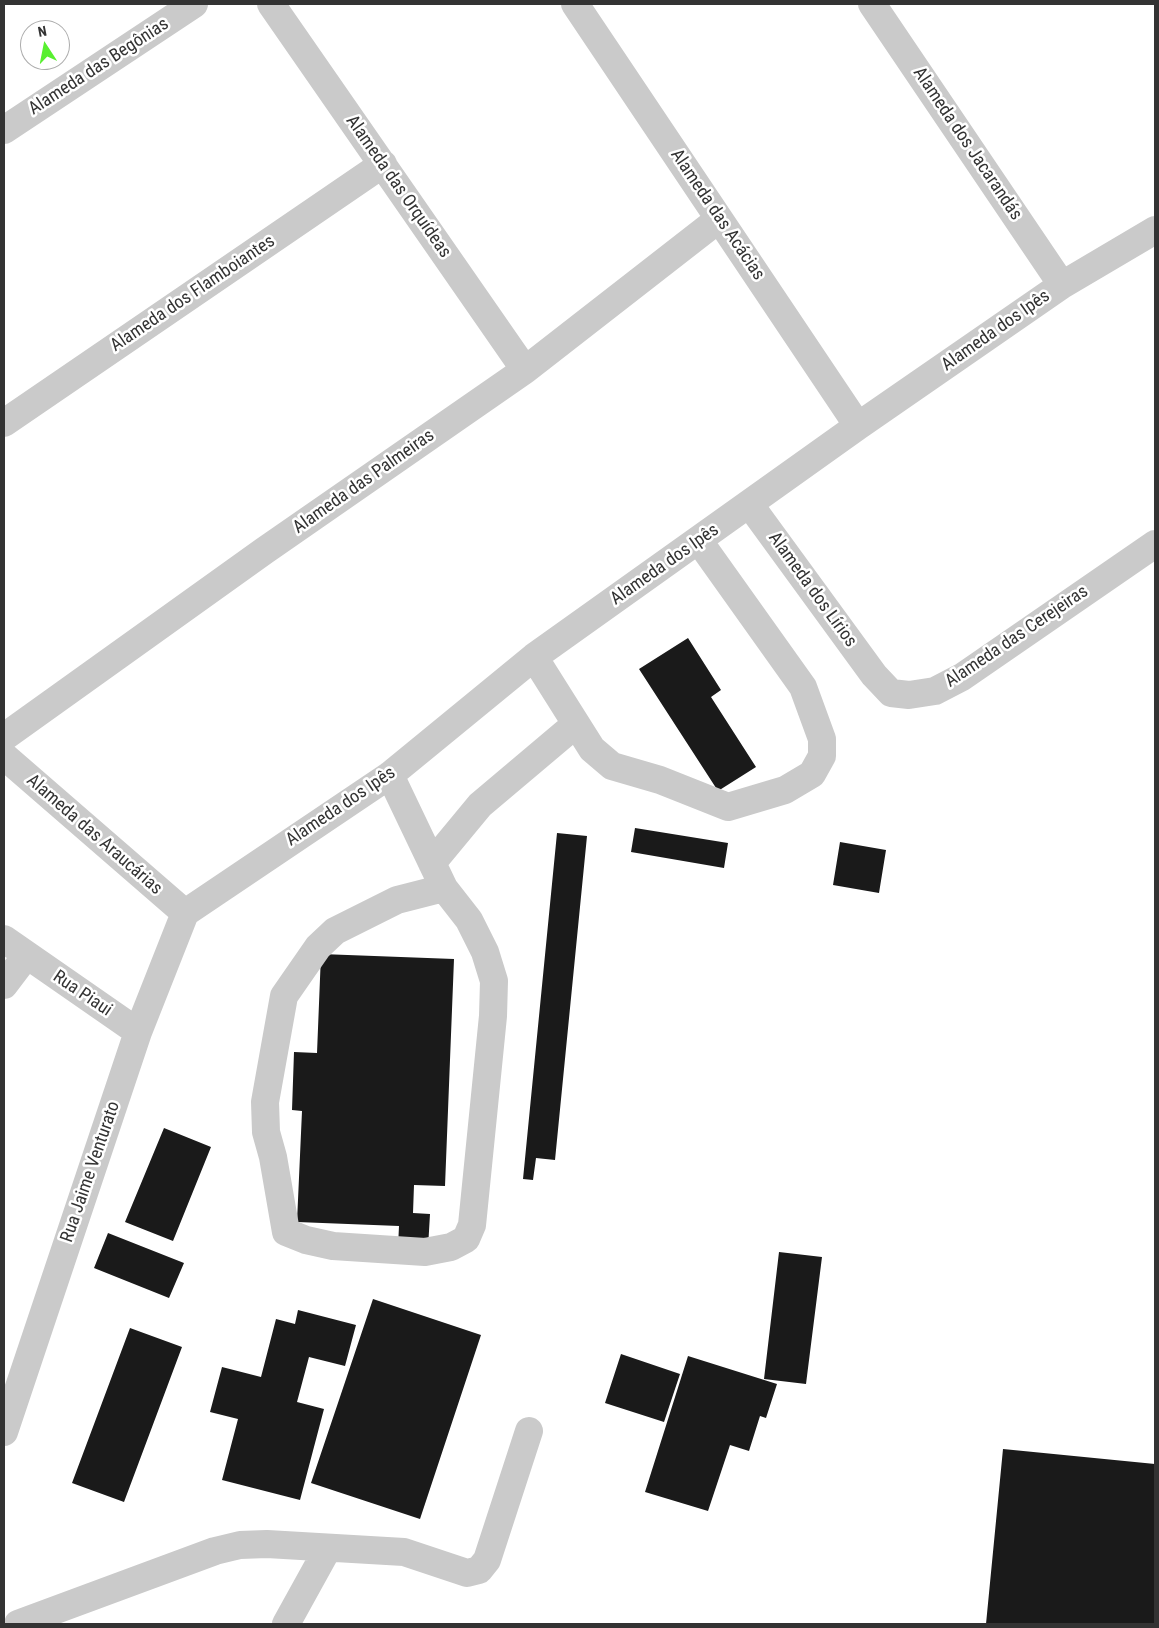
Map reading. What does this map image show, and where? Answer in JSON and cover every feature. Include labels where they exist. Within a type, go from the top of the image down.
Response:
[{"type":"street","name":"Alameda das Begônias","points":[[4,130],[194,4]]},
{"type":"street","name":"Alameda das Orquídeas","points":[[271,4],[525,370]]},
{"type":"street","name":"Alameda das Acácias","points":[[575,4],[858,426]]},
{"type":"street","name":"Alameda dos Jacarandás","points":[[872,4],[1062,285]]},
{"type":"street","name":"Alameda dos Flamboiantes","points":[[4,423],[383,164]]},
{"type":"street","name":"Alameda das Palmeiras","points":[[4,737],[264,551],[525,370],[719,219]]},
{"type":"street","name":"Alameda dos Ipês","points":[[185,913],[390,775],[534,657],[750,505],[858,426],[1062,285],[1155,230]]},
{"type":"street","name":"Alameda dos Lírios","points":[[750,505],[874,675]]},
{"type":"street","points":[[534,657],[592,749],[612,766],[660,780],[728,807],[785,790],[812,774],[822,756],[822,739],[803,687],[699,541]]},
{"type":"street","name":"Alameda das Cerejeiras","points":[[874,675],[891,693],[909,695],[935,691],[962,677],[1155,544]]},
{"type":"street","points":[[432,864],[480,805],[576,724]]},
{"type":"street","name":"Alameda das Araucárias","points":[[4,756],[185,913]]},
{"type":"street","points":[[390,775],[444,888],[469,920],[485,952],[494,981],[494,1016],[472,1225],[466,1239],[451,1247],[425,1252],[333,1246],[306,1240],[286,1232],[273,1157],[266,1132],[265,1102],[284,996],[318,946],[335,931],[397,900],[444,888]]},
{"type":"street","name":"Rua Jaime Venturato","points":[[4,1432],[138,1032],[185,913]]},
{"type":"street","name":"Rua Piaui","points":[[4,940],[138,1032]]},
{"type":"street","points":[[4,985],[26,956]]},
{"type":"street","points":[[18,1624],[215,1551],[240,1545],[404,1552],[467,1573],[480,1570],[487,1560],[529,1431]]},
{"type":"street","points":[[286,1624],[328,1548]]},
{"type":"building","points":[[688,638],[721,690],[711,697],[756,767],[718,791],[639,669]]},
{"type":"building","points":[[635,828],[728,843],[724,868],[631,852]]},
{"type":"building","points":[[557,833],[587,836],[555,1160],[536,1158],[533,1180],[523,1179]]},
{"type":"building","points":[[840,842],[886,850],[879,893],[833,885]]},
{"type":"building","points":[[321,954],[454,959],[445,1186],[414,1185],[413,1213],[430,1214],[428,1248],[398,1247],[399,1226],[297,1222],[302,1111],[292,1110],[294,1052],[317,1053]]},
{"type":"building","points":[[164,1128],[211,1147],[173,1241],[125,1222]]},
{"type":"building","points":[[108,1233],[184,1263],[169,1298],[94,1268]]},
{"type":"building","points":[[779,1252],[822,1257],[806,1384],[764,1379]]},
{"type":"building","points":[[373,1299],[481,1335],[420,1519],[311,1483]]},
{"type":"building","points":[[298,1310],[356,1325],[345,1366],[309,1357],[297,1402],[324,1409],[300,1500],[222,1480],[238,1419],[210,1412],[222,1367],[261,1377],[276,1319],[295,1324]]},
{"type":"building","points":[[130,1328],[182,1347],[124,1502],[72,1483]]},
{"type":"building","points":[[621,1354],[680,1374],[664,1422],[605,1403]]},
{"type":"building","points":[[688,1356],[777,1384],[766,1418],[760,1416],[749,1451],[730,1445],[708,1511],[645,1492]]},
{"type":"building","points":[[1003,1449],[1155,1464],[1155,1624],[986,1624]]}]
